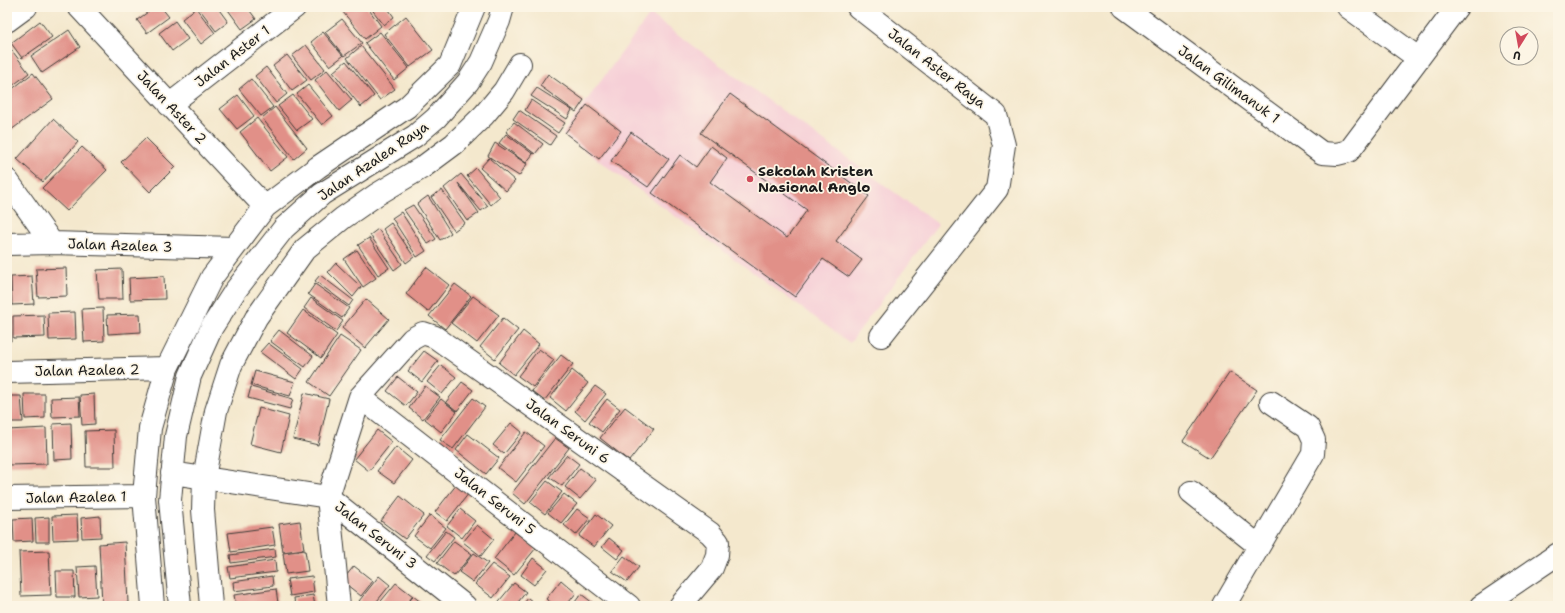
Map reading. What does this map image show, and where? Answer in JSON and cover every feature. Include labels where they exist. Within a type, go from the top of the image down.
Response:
[{"type":"street","points":[[7,21],[26,7]]},
{"type":"street","name":"Jalan Aster 2","points":[[79,7],[265,207]]},
{"type":"street","name":"Jalan Aster 1","points":[[169,105],[295,7]]},
{"type":"street","name":"Jalan Azalea Raya","points":[[153,606],[144,496],[150,428],[167,368],[212,277],[265,207],[318,167],[407,107],[450,65],[474,7]]},
{"type":"street","name":"Jalan Azalea Raya","points":[[180,606],[170,500],[176,436],[190,376],[212,327],[235,291],[284,228],[322,194],[415,136],[436,118],[468,82],[481,62],[499,21],[503,7]]},
{"type":"street","name":"Jalan Aster Raya","points":[[858,7],[996,114],[1004,145],[997,189],[881,336]]},
{"type":"street","name":"Jalan Gilimanuk 1","points":[[1124,7],[1322,153],[1337,154],[1349,152],[1418,58]]},
{"type":"street","points":[[1348,7],[1418,58],[1457,7]]},
{"type":"street","points":[[211,606],[203,510],[204,478],[216,411],[231,365],[256,318],[305,249],[348,214],[376,195],[423,167],[454,144],[484,115],[504,91],[515,72],[481,62]]},
{"type":"street","points":[[7,180],[52,243]]},
{"type":"street","points":[[284,228],[305,249]]},
{"type":"street","name":"Jalan Azalea 3","points":[[7,244],[52,243],[234,248]]},
{"type":"street","name":"Jalan Seruni 6","points":[[360,397],[412,338],[424,333],[436,336],[710,533],[718,542],[717,555],[712,568],[680,606]]},
{"type":"street","name":"Jalan Azalea 2","points":[[7,372],[167,368]]},
{"type":"street","points":[[338,606],[328,497],[360,397]]},
{"type":"street","name":"Jalan Seruni 5","points":[[360,397],[629,606]]},
{"type":"street","points":[[1224,606],[1313,454],[1314,440],[1308,427],[1271,402]]},
{"type":"street","name":"Jalan Seruni 3","points":[[172,473],[328,497],[465,606]]},
{"type":"street","points":[[1191,492],[1259,546]]},
{"type":"street","name":"Jalan Azalea 1","points":[[7,498],[144,496]]},
{"type":"street","points":[[1481,606],[1558,554]]},
{"type":"shaded area","name":"Sekolah Kristen Nasional Anglo","points":[[650,14],[938,224],[850,343],[562,134]]},
{"type":"building","points":[[142,7],[153,7],[146,12]]},
{"type":"building","points":[[155,7],[161,7],[169,17],[147,33],[137,20]]},
{"type":"building","points":[[198,7],[217,7],[228,22],[216,31]]},
{"type":"building","points":[[226,7],[247,7],[256,19],[242,29]]},
{"type":"building","points":[[347,7],[367,7],[381,26],[365,39],[342,11]]},
{"type":"building","points":[[370,7],[387,7],[394,17],[384,25]]},
{"type":"building","points":[[196,8],[215,33],[201,44],[182,19]]},
{"type":"building","points":[[406,16],[433,50],[410,67],[384,34]]},
{"type":"building","points":[[342,19],[362,43],[344,56],[325,32]]},
{"type":"building","points":[[40,21],[52,37],[22,58],[11,43]]},
{"type":"building","points":[[175,21],[188,39],[172,51],[159,33]]},
{"type":"building","points":[[69,30],[80,47],[42,73],[31,56]]},
{"type":"building","points":[[323,32],[343,56],[330,66],[311,42]]},
{"type":"building","points":[[380,32],[409,68],[394,80],[365,43]]},
{"type":"building","points":[[306,45],[325,69],[311,80],[292,56]]},
{"type":"building","points":[[361,46],[395,89],[380,100],[347,58]]},
{"type":"building","points":[[10,48],[29,73],[7,90],[7,51]]},
{"type":"building","points":[[287,55],[307,80],[292,91],[273,66]]},
{"type":"building","points":[[346,61],[374,96],[361,107],[333,72]]},
{"type":"building","points":[[266,67],[287,94],[276,103],[255,76]]},
{"type":"building","points":[[327,70],[352,100],[339,111],[315,80]]},
{"type":"building","points":[[33,73],[53,99],[7,133],[7,93]]},
{"type":"building","points":[[548,74],[584,100],[576,112],[540,86]]},
{"type":"building","points":[[251,79],[273,107],[261,116],[239,89]]},
{"type":"building","points":[[308,85],[333,116],[322,125],[297,94]]},
{"type":"building","points":[[537,88],[572,110],[567,119],[531,96]]},
{"type":"building","points":[[730,94],[869,196],[836,241],[862,260],[849,277],[823,259],[795,297],[652,193],[680,155],[696,167],[711,146],[727,158],[710,182],[787,238],[807,210],[701,133]]},
{"type":"building","points":[[238,95],[254,116],[237,129],[220,109]]},
{"type":"building","points":[[293,95],[312,119],[297,130],[278,106]]},
{"type":"building","points":[[531,100],[565,123],[558,133],[525,110]]},
{"type":"building","points":[[587,105],[621,131],[599,159],[565,133]]},
{"type":"building","points":[[275,107],[307,148],[294,159],[262,118]]},
{"type":"building","points":[[519,110],[556,136],[550,145],[513,119]]},
{"type":"building","points":[[257,118],[288,157],[270,171],[240,132]]},
{"type":"building","points":[[53,119],[78,142],[43,182],[17,159]]},
{"type":"building","points":[[514,122],[543,144],[535,154],[506,132]]},
{"type":"building","points":[[631,132],[669,159],[648,187],[611,161]]},
{"type":"building","points":[[506,134],[533,154],[526,163],[499,143]]},
{"type":"building","points":[[146,138],[175,167],[150,192],[121,162]]},
{"type":"building","points":[[495,143],[527,164],[519,176],[488,156]]},
{"type":"building","points":[[82,147],[107,170],[67,211],[42,188]]},
{"type":"building","points":[[489,158],[515,181],[506,191],[480,168]]},
{"type":"building","points":[[476,168],[500,197],[491,205],[467,176]]},
{"type":"building","points":[[461,174],[488,206],[481,211],[458,183],[479,213],[467,221],[444,188]]},
{"type":"building","points":[[442,190],[465,223],[454,231],[431,197]]},
{"type":"building","points":[[428,196],[451,233],[440,240],[417,204]]},
{"type":"building","points":[[413,205],[436,239],[428,244],[404,210]]},
{"type":"building","points":[[401,212],[426,251],[417,257],[392,218]]},
{"type":"building","points":[[391,223],[414,257],[406,263],[383,229]]},
{"type":"building","points":[[378,229],[402,264],[394,270],[370,235]]},
{"type":"building","points":[[369,238],[389,268],[378,275],[358,245]]},
{"type":"building","points":[[357,250],[376,278],[363,287],[344,259]]},
{"type":"building","points":[[336,263],[361,287],[353,297],[328,272]]},
{"type":"building","points":[[426,267],[449,285],[428,312],[406,294]]},
{"type":"building","points":[[66,268],[67,296],[38,297],[36,269]]},
{"type":"building","points":[[122,269],[123,299],[99,299],[97,270]]},
{"type":"building","points":[[320,275],[353,300],[349,306],[315,281]]},
{"type":"building","points":[[32,276],[34,304],[12,305],[11,277]]},
{"type":"building","points":[[164,276],[165,299],[130,300],[129,278]]},
{"type":"building","points":[[315,284],[349,308],[342,318],[308,294]]},
{"type":"building","points":[[455,284],[471,296],[445,329],[429,316]]},
{"type":"building","points":[[473,296],[499,315],[477,343],[451,323]]},
{"type":"building","points":[[311,298],[343,321],[336,331],[304,308]]},
{"type":"building","points":[[366,299],[389,319],[365,348],[342,328]]},
{"type":"building","points":[[103,308],[104,341],[84,342],[82,309]]},
{"type":"building","points":[[303,310],[337,335],[321,358],[287,333]]},
{"type":"building","points":[[75,312],[76,339],[49,340],[48,313]]},
{"type":"building","points":[[10,314],[11,341],[7,341],[7,315]]},
{"type":"building","points":[[140,314],[141,332],[108,334],[107,315]]},
{"type":"building","points":[[44,315],[45,337],[13,338],[13,316]]},
{"type":"building","points":[[503,318],[518,330],[495,359],[480,347]]},
{"type":"building","points":[[279,330],[313,356],[305,367],[270,341]]},
{"type":"building","points":[[523,331],[539,344],[514,375],[499,363]]},
{"type":"building","points":[[340,336],[361,350],[329,396],[309,382]]},
{"type":"building","points":[[268,343],[303,369],[296,379],[260,352]]},
{"type":"building","points":[[539,349],[554,360],[533,387],[518,376]]},
{"type":"building","points":[[424,351],[438,361],[422,382],[408,371]]},
{"type":"building","points":[[561,355],[573,364],[544,401],[532,391]]},
{"type":"building","points":[[441,365],[456,377],[442,394],[427,382]]},
{"type":"building","points":[[572,370],[588,383],[566,411],[550,398]]},
{"type":"building","points":[[255,371],[295,382],[290,396],[251,385]]},
{"type":"building","points":[[1230,372],[1257,390],[1210,458],[1183,441]]},
{"type":"building","points":[[398,377],[417,392],[406,406],[387,391]]},
{"type":"building","points":[[462,382],[473,390],[457,411],[446,402]]},
{"type":"building","points":[[425,386],[440,397],[423,419],[409,408]]},
{"type":"building","points":[[595,386],[606,394],[585,420],[575,411]]},
{"type":"building","points":[[251,387],[293,399],[290,409],[248,398]]},
{"type":"building","points":[[304,393],[329,399],[318,445],[293,439]]},
{"type":"building","points":[[24,394],[45,394],[45,418],[25,419]]},
{"type":"building","points":[[94,394],[95,424],[82,425],[80,395]]},
{"type":"building","points":[[10,396],[21,396],[23,422],[11,422]]},
{"type":"building","points":[[79,397],[80,416],[52,417],[51,398]]},
{"type":"building","points":[[473,398],[485,407],[453,449],[440,440]]},
{"type":"building","points":[[441,399],[457,412],[441,432],[425,419]]},
{"type":"building","points":[[607,399],[620,409],[602,432],[589,422]]},
{"type":"building","points":[[625,407],[654,429],[629,461],[600,438]]},
{"type":"building","points":[[259,408],[289,416],[281,452],[250,444]]},
{"type":"building","points":[[71,423],[72,459],[54,460],[53,424]]},
{"type":"building","points":[[511,423],[522,432],[504,454],[493,445]]},
{"type":"building","points":[[46,428],[47,464],[9,465],[7,430]]},
{"type":"building","points":[[114,430],[115,467],[86,467],[85,431]]},
{"type":"building","points":[[377,430],[392,442],[369,471],[354,459]]},
{"type":"building","points":[[526,432],[544,446],[516,482],[498,468]]},
{"type":"building","points":[[468,434],[499,458],[486,474],[456,450]]},
{"type":"building","points":[[555,438],[569,448],[525,504],[512,493]]},
{"type":"building","points":[[396,447],[412,460],[394,483],[377,471]]},
{"type":"building","points":[[567,455],[579,464],[562,486],[549,477]]},
{"type":"building","points":[[580,468],[596,480],[580,499],[565,487]]},
{"type":"building","points":[[547,481],[562,492],[545,514],[530,502]]},
{"type":"building","points":[[457,484],[469,493],[447,521],[435,512]]},
{"type":"building","points":[[564,494],[577,504],[561,523],[548,513]]},
{"type":"building","points":[[400,496],[424,515],[405,539],[381,521]]},
{"type":"building","points":[[460,509],[475,521],[462,538],[447,526]]},
{"type":"building","points":[[577,509],[590,518],[576,535],[564,525]]},
{"type":"building","points":[[596,514],[611,526],[594,547],[579,536]]},
{"type":"building","points":[[77,515],[78,539],[53,540],[52,516]]},
{"type":"building","points":[[430,515],[446,528],[430,548],[414,536]]},
{"type":"building","points":[[100,516],[101,537],[82,538],[81,518]]},
{"type":"building","points":[[7,517],[9,517],[10,540],[7,540]]},
{"type":"building","points":[[49,517],[49,542],[36,542],[35,518]]},
{"type":"building","points":[[32,518],[33,541],[14,542],[13,519]]},
{"type":"building","points":[[300,521],[304,549],[283,552],[279,524]]},
{"type":"building","points":[[477,525],[494,539],[481,556],[463,542]]},
{"type":"building","points":[[272,527],[275,545],[231,552],[228,533]]},
{"type":"building","points":[[446,531],[454,537],[435,561],[427,555]]},
{"type":"building","points":[[515,532],[536,548],[514,575],[494,559]]},
{"type":"building","points":[[609,538],[624,550],[617,559],[602,547]]},
{"type":"building","points":[[454,541],[472,554],[454,576],[437,563]]},
{"type":"building","points":[[125,542],[128,603],[102,604],[99,544]]},
{"type":"building","points":[[275,549],[276,557],[231,563],[230,555]]},
{"type":"building","points":[[305,550],[308,571],[286,574],[283,553]]},
{"type":"building","points":[[49,551],[51,595],[21,596],[19,552]]},
{"type":"building","points":[[474,553],[488,563],[473,582],[459,572]]},
{"type":"building","points":[[624,556],[639,567],[627,582],[612,571]]},
{"type":"building","points":[[533,558],[547,569],[534,585],[521,575]]},
{"type":"building","points":[[275,560],[276,572],[230,578],[228,567]]},
{"type":"building","points":[[492,564],[510,577],[493,598],[475,584]]},
{"type":"building","points":[[95,566],[97,596],[79,597],[77,567]]},
{"type":"building","points":[[354,566],[373,581],[361,596],[342,581]]},
{"type":"building","points":[[56,571],[74,571],[75,597],[57,597]]},
{"type":"building","points":[[272,576],[273,586],[234,591],[233,582]]},
{"type":"building","points":[[312,576],[314,592],[290,596],[287,579]]},
{"type":"building","points":[[379,576],[390,585],[373,606],[366,606],[359,601]]},
{"type":"building","points":[[561,580],[576,593],[566,606],[556,606],[546,599]]},
{"type":"building","points":[[396,583],[413,596],[405,606],[377,606]]},
{"type":"building","points":[[514,583],[526,592],[515,606],[495,606]]},
{"type":"building","points":[[276,589],[278,603],[254,606],[236,606],[234,595]]},
{"type":"building","points":[[581,594],[597,606],[572,606]]},
{"type":"building","points":[[313,595],[315,606],[295,606],[294,598]]},
{"type":"building","points":[[413,596],[426,606],[406,606]]},
{"type":"building","points":[[528,598],[538,606],[522,606]]},
{"type":"place","name":"Sekolah Kristen Nasional Anglo","points":[[750,179]]}]
